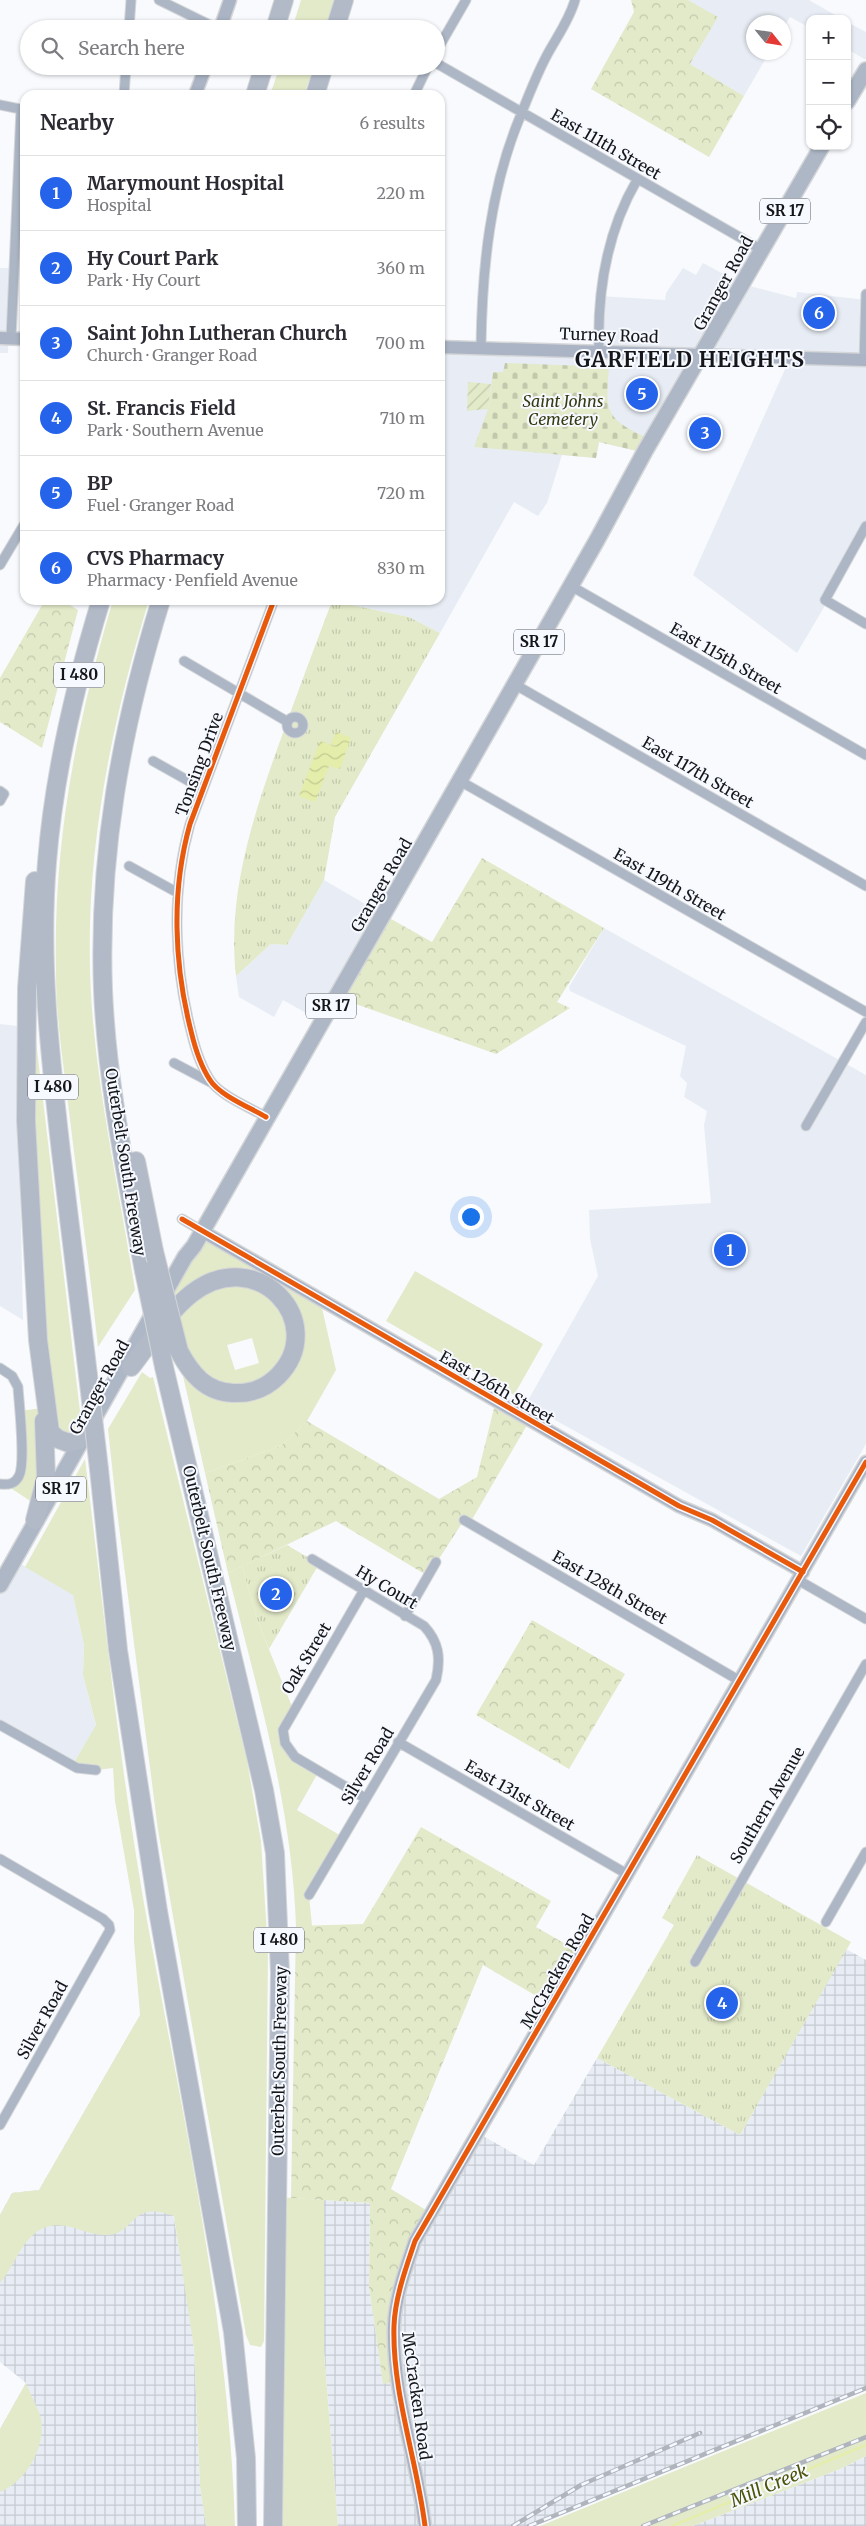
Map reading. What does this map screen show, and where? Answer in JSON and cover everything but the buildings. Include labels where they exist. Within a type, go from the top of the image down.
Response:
[{"type":"highway","points":[[278,20],[284,0]]},
{"type":"highway","points":[[338,20],[344,0]]},
{"type":"highway","points":[[257,90],[261,75]]},
{"type":"highway","points":[[317,90],[321,75]]},
{"type":"highway","name":"I 480","points":[[100,605],[74,695],[55,798],[47,860],[44,978],[50,1062],[100,1469],[118,1650],[158,1911],[233,2332],[246,2458],[247,2526]]},
{"type":"highway","name":"Outerbelt South Freeway","points":[[160,605],[126,728],[111,812],[102,915],[106,1026],[121,1142],[144,1271],[164,1367],[264,1790],[275,1853],[280,1973],[273,2526]]},
{"type":"highway","points":[[35,1520],[46,1477],[42,1378],[26,1121],[26,998],[38,841],[55,798]]},
{"type":"highway","points":[[106,1026],[125,1104],[154,1251],[179,1351],[192,1374],[208,1386],[227,1393],[249,1392],[274,1380],[287,1364],[294,1343],[294,1323],[285,1303],[271,1287],[252,1278],[222,1278],[199,1289],[185,1299],[131,1367]]},
{"type":"highway","points":[[42,1378],[50,1432],[64,1442],[86,1438]]},
{"type":"main road","points":[[851,95],[866,70]]},
{"type":"main road","name":"Granger Road","points":[[0,1585],[26,1540],[35,1520],[131,1367],[190,1261],[194,1246],[202,1231],[266,1117],[571,586],[613,507],[820,150]]},
{"type":"main road","name":"Granger Road","points":[[26,1540],[39,1526],[184,1257],[194,1246]]},
{"type":"street","points":[[130,20],[131,0]]},
{"type":"street","points":[[159,0],[200,20]]},
{"type":"street","points":[[221,20],[230,0]]},
{"type":"street","points":[[445,36],[466,0]]},
{"type":"street","points":[[480,347],[488,232],[499,182],[522,112],[546,57],[572,11],[575,0]]},
{"type":"street","name":"East 111th Street","points":[[445,68],[762,250]]},
{"type":"street","points":[[124,90],[125,75]]},
{"type":"street","points":[[198,90],[203,75]]},
{"type":"street","points":[[416,90],[424,75]]},
{"type":"street","points":[[0,105],[20,108]]},
{"type":"street","points":[[20,147],[5,338],[20,339]]},
{"type":"street","points":[[599,352],[598,310],[604,265],[613,230],[637,180]]},
{"type":"street","points":[[865,360],[866,294]]},
{"type":"street","name":"Turney Road","points":[[445,347],[865,360]]},
{"type":"street","points":[[866,526],[825,600],[866,624]]},
{"type":"street","points":[[0,565],[20,531]]},
{"type":"street","name":"East 115th Street","points":[[571,586],[866,755]]},
{"type":"street","name":"Tonsing Drive","points":[[266,1117],[231,1097],[211,1082],[196,1052],[180,978],[177,935],[178,893],[187,833],[272,605]]},
{"type":"street","points":[[184,661],[288,722]]},
{"type":"street","name":"East 117th Street","points":[[514,684],[866,886]]},
{"type":"street","points":[[153,761],[202,789]]},
{"type":"street","name":"East 119th Street","points":[[460,781],[866,1012]]},
{"type":"street","points":[[129,866],[178,893]]},
{"type":"street","points":[[806,1126],[866,1022]]},
{"type":"street","points":[[174,1063],[211,1082]]},
{"type":"street","name":"East 126th Street","points":[[182,1219],[679,1506],[712,1520],[800,1576]]},
{"type":"street","points":[[0,1368],[12,1376],[18,1387],[22,1467],[16,1480],[3,1485]]},
{"type":"street","name":"McCracken Road","points":[[426,2526],[398,2373],[394,2326],[402,2280],[415,2241],[866,1462]]},
{"type":"street","name":"East 128th Street","points":[[464,1520],[740,1681]]},
{"type":"street","name":"Hy Court","points":[[312,1560],[364,1590],[429,1632],[434,1637],[437,1650]]},
{"type":"street","points":[[406,1616],[436,1562]]},
{"type":"street","points":[[800,1576],[866,1619]]},
{"type":"street","name":"Oak Street","points":[[364,1590],[288,1717],[283,1730],[285,1743],[294,1757],[366,1798]]},
{"type":"street","name":"Silver Road","points":[[309,1895],[436,1680],[439,1664],[437,1650]]},
{"type":"street","name":"Southern Avenue","points":[[695,1962],[866,1664]]},
{"type":"street","points":[[0,1725],[77,1768],[96,1770]]},
{"type":"street","name":"East 131st Street","points":[[398,1742],[627,1874]]},
{"type":"street","points":[[826,1922],[866,1852]]},
{"type":"street","name":"Silver Road","points":[[0,1859],[103,1919],[110,1925],[110,1930],[0,2125]]},
{"type":"shaded area","points":[[688,0],[809,0],[835,15],[806,15],[806,26],[791,18],[791,15],[746,15],[746,60],[765,60],[744,96],[690,64],[717,17]]},
{"type":"shaded area","points":[[851,24],[866,32],[866,60],[851,51]]},
{"type":"shaded area","points":[[703,263],[742,284],[796,298],[797,292],[866,300],[866,536],[797,653],[693,575],[790,358],[703,354],[637,451],[599,442],[596,458],[562,455],[547,503],[538,516],[514,502],[440,633],[409,617],[351,605],[445,605],[445,347],[599,352],[599,296],[665,300],[666,293],[683,268],[696,275]]},
{"type":"shaded area","points":[[0,268],[10,268],[8,353],[0,353]]},
{"type":"shaded area","points":[[324,880],[384,915],[322,1022],[283,1000],[274,1017],[239,997],[236,976],[271,944],[287,945]]},
{"type":"shaded area","points":[[604,928],[866,1075],[866,1444],[801,1556],[526,1404],[598,1276],[590,1239],[589,1210],[711,1203],[704,1125],[707,1111],[684,1097],[687,1083],[680,1076],[686,1046],[570,991],[569,987]]},
{"type":"shaded area","points":[[0,1024],[17,1026],[23,1320],[0,1306]]},
{"type":"shaded area","points":[[14,1560],[73,1594],[84,1645],[83,1675],[96,1726],[72,1766],[0,1725],[0,1585]]},
{"type":"shaded area","points":[[846,1949],[866,1960],[866,2388],[529,2526],[338,2526],[324,2352],[324,2200],[370,2203],[369,2287],[383,2383],[399,2381],[402,2280],[478,2133],[534,2165],[597,2058],[740,2135]]},
{"type":"shaded area","points":[[135,2024],[142,2025],[187,2297],[194,2349],[200,2485],[206,2526],[0,2526],[0,2429],[26,2383],[0,2362],[0,2215],[12,2193],[39,2190]]},
{"type":"shaded area","points":[[866,2456],[866,2526],[693,2526],[840,2469]]},
{"type":"green space","points":[[301,0],[334,0],[328,20],[295,20]]},
{"type":"green space","points":[[631,0],[688,0],[718,17],[690,64],[744,96],[709,157],[591,89],[634,12]]},
{"type":"green space","points":[[277,75],[311,75],[306,90],[272,90]]},
{"type":"green space","name":"Saint Johns Cemetery","points":[[505,363],[609,367],[607,393],[610,411],[621,424],[645,437],[637,451],[599,442],[596,458],[474,447],[488,409],[493,372],[503,372]]},
{"type":"green space","points":[[468,382],[491,384],[488,409],[467,411]]},
{"type":"green space","points":[[42,605],[70,605],[78,610],[42,748],[0,722],[0,678]]},
{"type":"green space","points":[[112,605],[148,605],[134,652],[109,756],[100,808],[90,914],[90,967],[97,1055],[106,1122],[135,1290],[98,1347],[60,1034],[56,989],[56,925],[58,878],[70,785],[88,693]]},
{"type":"green space","points":[[330,605],[351,605],[409,617],[440,633],[335,817],[324,880],[287,945],[271,944],[236,976],[235,917],[244,858],[260,801],[298,690]]},
{"type":"green space","points":[[482,858],[604,928],[557,1002],[570,1008],[496,1054],[336,997],[384,915],[432,942]]},
{"type":"green space","points":[[35,1033],[81,1420],[70,1439],[53,1428],[35,1211],[32,1034]]},
{"type":"green space","points":[[202,1231],[320,1299],[336,1370],[307,1421],[281,1446],[205,1473],[164,1292]],"holes":[[[252,1338],[259,1363],[235,1370],[227,1345]]]},
{"type":"green space","points":[[415,1271],[543,1344],[514,1395],[386,1321]]},
{"type":"green space","points":[[142,1372],[150,1378],[153,1377],[247,1761],[261,1841],[268,1950],[264,2341],[261,2347],[250,2345],[246,2335],[158,1830],[116,1503],[108,1429]]},
{"type":"green space","points":[[496,1400],[530,1420],[470,1523],[464,1520],[428,1576],[336,1521],[228,1573],[205,1473],[281,1446],[307,1421],[439,1499],[477,1477]]},
{"type":"green space","points":[[43,1408],[46,1465],[35,1504],[6,1485],[20,1474],[19,1411]]},
{"type":"green space","points":[[85,1459],[114,1701],[140,1882],[192,2160],[215,2306],[231,2452],[235,2526],[206,2526],[200,2486],[194,2349],[174,2216],[159,2212],[148,2212],[134,2219],[123,2230],[105,2235],[72,2227],[55,2225],[47,2227],[38,2231],[26,2242],[0,2283],[0,2215],[12,2193],[39,2190],[140,2015],[134,1941],[134,1910],[115,1801],[113,1768],[96,1770],[72,1766],[96,1725],[83,1675],[84,1645],[73,1595],[25,1567]]},
{"type":"green space","points":[[287,1545],[319,1564],[269,1649],[258,1622],[242,1566]]},
{"type":"green space","points":[[242,1566],[258,1622],[293,1709],[283,1730],[295,1757],[319,1771],[297,1810],[343,1837],[309,1895],[312,1926],[296,1926],[288,1836],[280,1792],[261,1704],[228,1573]]},
{"type":"green space","points":[[532,1620],[625,1674],[569,1769],[476,1715]]},
{"type":"green space","points":[[421,1827],[551,1901],[536,1927],[581,1953],[552,2005],[483,1965],[391,2189],[431,2213],[415,2241],[394,2326],[399,2381],[383,2384],[369,2287],[370,2203],[291,2198],[296,1926],[363,1924]]},
{"type":"green space","points":[[697,1855],[851,1942],[740,2135],[597,2058],[674,1925],[662,1918]]},
{"type":"green space","points":[[277,2197],[324,2200],[324,2352],[338,2526],[273,2526]]},
{"type":"green space","points":[[26,2383],[40,2415],[42,2426],[41,2438],[38,2449],[27,2470],[10,2487],[0,2492],[0,2429]]},
{"type":"green space","points":[[866,2393],[866,2456],[840,2469],[693,2526],[540,2526]]},
{"type":"water","points":[[336,732],[351,738],[340,769],[329,766],[315,802],[299,796],[320,741],[339,748],[331,744]]},
{"type":"waterway","name":"Mill Creek","points":[[672,2526],[866,2445]]},
{"type":"railway","points":[[529,2526],[866,2388]]},
{"type":"railway","points":[[513,2526],[581,2485],[700,2433]]},
{"type":"railway","points":[[643,2526],[866,2437]]},
{"type":"cycle path","points":[[266,1117],[236,1101],[214,1086],[198,1056],[185,1006],[181,980],[178,954],[177,901],[184,849],[190,824],[272,605]]},
{"type":"cycle path","points":[[182,1219],[679,1506],[712,1520],[803,1572]]},
{"type":"cycle path","points":[[425,2526],[417,2476],[401,2401],[394,2351],[396,2304],[415,2241],[866,1462]]},
{"type":"place","name":"CVS Pharmacy","points":[[819,313]]},
{"type":"place","name":"BP","points":[[642,394]]},
{"type":"place","name":"Saint John Lutheran Church","points":[[705,433]]},
{"type":"place","name":"Marymount Hospital","points":[[730,1250]]},
{"type":"place","name":"Hy Court Park","points":[[276,1594]]},
{"type":"place","name":"St. Francis Field","points":[[722,2003]]},
{"type":"district","name":"GARFIELD HEIGHTS","points":[[690,360]]}]
